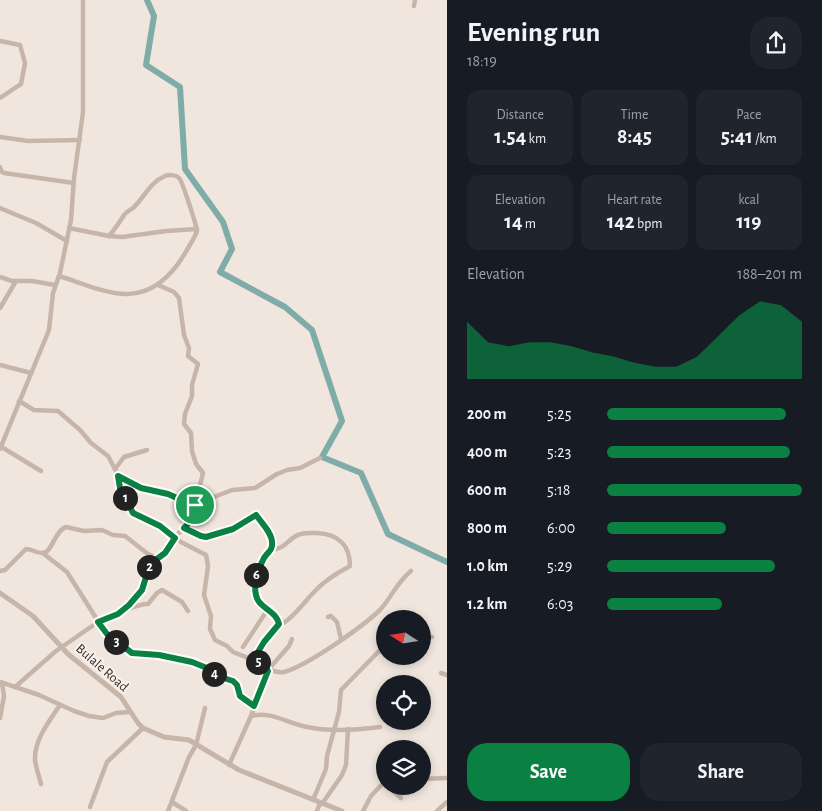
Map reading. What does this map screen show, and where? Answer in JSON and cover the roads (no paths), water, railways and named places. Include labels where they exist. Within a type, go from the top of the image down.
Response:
[{"type":"street","points":[[41,471],[0,447],[49,330],[51,300],[59,276],[70,228],[84,92],[82,79],[84,0]]},
{"type":"street","points":[[414,6],[415,0]]},
{"type":"street","points":[[0,41],[20,45],[25,63],[21,84],[0,98]]},
{"type":"street","points":[[0,138],[28,141],[80,140]]},
{"type":"street","points":[[0,167],[4,173],[74,183]]},
{"type":"street","points":[[59,276],[101,290],[122,294],[138,293],[158,285],[170,275],[181,261],[197,229],[182,181],[177,176],[167,175],[144,193],[109,236]]},
{"type":"street","points":[[0,208],[36,223],[67,241]]},
{"type":"street","points":[[70,228],[109,236],[128,237],[166,230],[197,229]]},
{"type":"street","points":[[0,277],[16,281],[32,281],[55,285]]},
{"type":"street","points":[[0,308],[16,281]]},
{"type":"street","points":[[158,285],[174,292],[179,298],[183,328],[189,350],[188,356],[198,364],[192,385],[192,397],[185,414],[184,424],[191,433],[191,449],[196,464],[203,473],[195,505]]},
{"type":"street","points":[[0,365],[31,373]]},
{"type":"street","points":[[19,401],[34,410],[58,411],[80,430],[91,444],[108,456],[115,468],[120,488],[133,513],[160,526],[188,547],[205,554],[208,570],[204,595],[210,616],[210,629],[215,640],[231,650],[257,661],[268,670],[284,672],[308,660],[341,639],[380,609],[395,587],[411,571]]},
{"type":"street","points":[[115,468],[124,457],[147,450]]},
{"type":"street","points":[[124,610],[139,594],[148,568],[157,558],[165,553],[175,538],[214,497],[241,488],[255,488],[277,474],[300,468],[320,458]]},
{"type":"street","points":[[118,476],[141,488],[168,494],[202,509]]},
{"type":"street","points":[[184,528],[206,537],[233,529],[256,515],[271,536],[271,551]]},
{"type":"street","points":[[44,554],[52,545],[58,532],[66,526],[84,531],[102,530],[113,535],[125,536],[148,554],[157,558]]},
{"type":"street","points":[[257,661],[255,657],[278,626],[284,623],[315,591],[335,574],[350,565],[344,542],[326,533],[304,533],[295,536],[281,548],[271,551],[265,556],[255,578],[255,594],[257,600],[279,622],[278,626]]},
{"type":"street","points":[[0,571],[5,570],[26,549],[44,554],[58,563],[69,574],[107,634],[132,653],[159,655],[192,662],[212,670],[217,676],[233,681],[237,685],[240,696],[254,706]]},
{"type":"street","points":[[14,687],[56,651],[98,622],[124,610],[143,604],[150,604],[157,593],[162,590],[180,601],[188,611]]},
{"type":"street","name":"Bulale Road","points":[[0,593],[33,616],[62,648],[121,698],[143,728],[164,738],[186,739],[229,765],[342,811]]},
{"type":"street","points":[[243,647],[268,609]]},
{"type":"street","points":[[328,617],[331,616],[337,622],[341,639]]},
{"type":"street","points":[[229,765],[251,716],[268,670],[289,646],[292,639]]},
{"type":"street","points":[[313,800],[326,769],[327,756],[339,712],[341,690],[376,654]]},
{"type":"street","points":[[442,673],[447,675]]},
{"type":"street","points":[[1,682],[74,711],[99,718],[105,718],[116,713],[130,712]]},
{"type":"street","points":[[0,718],[4,696],[1,682]]},
{"type":"street","points":[[41,784],[35,760],[36,750],[45,728],[60,705]]},
{"type":"street","points":[[168,811],[189,756],[196,745],[204,708]]},
{"type":"street","points":[[251,716],[271,714],[306,727],[334,729],[376,727]]},
{"type":"street","points":[[90,806],[107,762],[143,728]]},
{"type":"street","points":[[317,811],[329,796],[345,768],[348,729]]},
{"type":"street","points":[[431,778],[446,777]]},
{"type":"street","points":[[363,811],[376,791]]},
{"type":"street","points":[[398,795],[401,798]]},
{"type":"street","points":[[172,802],[186,811]]},
{"type":"street","points":[[437,811],[447,802]]},
{"type":"waterway","points":[[147,0],[154,16],[146,65],[180,87],[185,169],[223,222],[232,249],[220,272],[285,307],[312,330],[342,421],[322,457],[361,473],[388,534],[447,562]]}]
